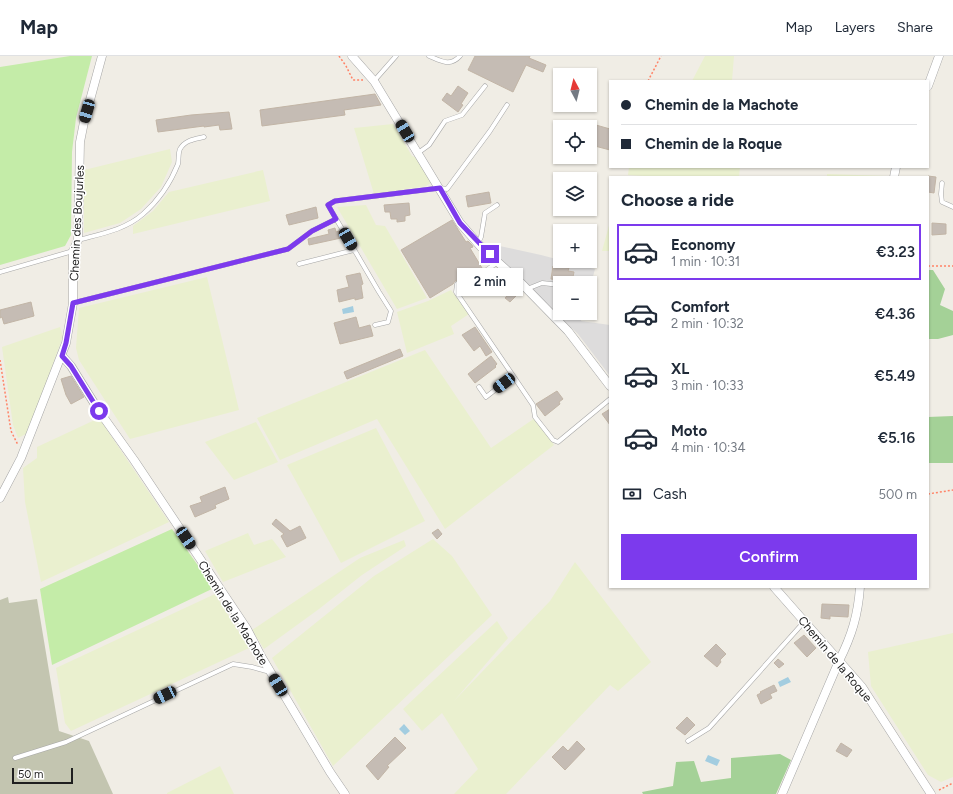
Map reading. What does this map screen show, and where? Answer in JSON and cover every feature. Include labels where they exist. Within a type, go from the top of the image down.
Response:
[{"type":"street","name":"Chemin des Boujurles","points":[[0,498],[22,456],[66,343],[73,303],[73,251],[78,240],[80,142],[102,56]]},
{"type":"street","points":[[352,56],[372,78],[460,223],[478,243],[568,332],[609,385]]},
{"type":"street","points":[[929,83],[939,56]]},
{"type":"street","name":"Chemin de la Machote","points":[[62,356],[71,366],[99,411],[246,629],[330,772],[345,794]]},
{"type":"street","name":"Chemin de la Roque","points":[[775,588],[862,687],[931,794]]},
{"type":"street","points":[[782,794],[850,639],[859,603],[860,588]]},
{"type":"lane","points":[[372,78],[396,56]]},
{"type":"lane","points":[[429,56],[446,63],[456,61],[460,56]]},
{"type":"lane","points":[[418,153],[429,145],[445,121],[462,115],[485,86]]},
{"type":"lane","points":[[376,326],[388,322],[391,311],[328,205],[335,201],[440,188],[447,189],[490,131],[507,105]]},
{"type":"lane","points":[[78,240],[126,226],[142,215],[156,201],[169,183],[178,162],[180,149],[188,141],[204,137]]},
{"type":"lane","points":[[942,183],[942,202],[953,207]]},
{"type":"lane","points":[[478,243],[481,237],[485,213],[497,205]]},
{"type":"lane","points":[[73,303],[288,249],[312,231],[336,219]]},
{"type":"lane","points":[[299,264],[354,250]]},
{"type":"lane","points":[[0,272],[73,251]]},
{"type":"lane","points":[[498,262],[471,280],[457,284],[456,292],[514,376],[533,405],[535,417],[553,440],[558,442],[609,400]]},
{"type":"lane","points":[[526,289],[542,283],[553,284]]},
{"type":"lane","points":[[479,387],[486,397],[514,376]]},
{"type":"lane","points":[[688,741],[709,728],[804,621]]},
{"type":"lane","points":[[15,758],[66,742],[233,664],[271,672]]},
{"type":"path","points":[[339,56],[353,80],[362,81],[372,78]]},
{"type":"path","points":[[649,80],[661,56]]},
{"type":"path","points":[[929,266],[953,266]]},
{"type":"path","points":[[0,360],[11,431],[22,456]]},
{"type":"path","points":[[929,494],[953,490]]},
{"type":"path","points":[[931,794],[953,783]]},
{"type":"shaded area","points":[[705,56],[734,56],[732,80],[693,80]]},
{"type":"shaded area","points":[[393,124],[412,156],[417,158],[431,183],[426,186],[374,194],[354,128]]},
{"type":"shaded area","points":[[170,149],[172,162],[161,187],[141,209],[120,223],[84,233],[84,170]]},
{"type":"shaded area","points":[[629,168],[740,168],[739,176],[628,175]]},
{"type":"shaded area","points":[[263,170],[270,201],[133,234],[133,226],[153,211],[169,192]]},
{"type":"shaded area","points":[[827,174],[887,176],[827,176]]},
{"type":"shaded area","points":[[366,205],[376,225],[385,226],[427,298],[397,309],[337,207]]},
{"type":"shaded area","points":[[609,226],[609,251],[602,251]]},
{"type":"shaded area","points":[[481,242],[553,258],[553,268],[595,269],[593,276],[553,276],[553,310]]},
{"type":"shaded area","points":[[207,277],[239,410],[130,439],[79,360],[76,348],[79,308]]},
{"type":"shaded area","points":[[451,290],[469,314],[451,326],[454,334],[407,353],[397,312],[428,301]]},
{"type":"shaded area","points":[[563,320],[581,320],[609,325],[609,375],[578,334]]},
{"type":"shaded area","points":[[60,327],[63,336],[44,390],[26,434],[18,438],[13,425],[2,347]]},
{"type":"shaded area","points":[[425,350],[491,448],[535,418],[554,445],[445,529],[377,419],[280,460],[257,418]]},
{"type":"shaded area","points":[[99,418],[169,522],[41,582],[25,502],[23,468],[37,458],[37,447]]},
{"type":"shaded area","points":[[256,422],[278,462],[234,480],[205,442]]},
{"type":"shaded area","points":[[376,428],[425,521],[341,563],[287,465]]},
{"type":"shaded area","points":[[248,533],[254,545],[272,539],[286,557],[223,582],[205,551]]},
{"type":"shaded area","points":[[433,539],[452,556],[492,615],[333,766],[272,658],[374,576]]},
{"type":"shaded area","points":[[404,540],[406,546],[362,575],[319,609],[264,649],[252,630],[360,558]]},
{"type":"shaded area","points":[[575,562],[651,662],[618,691],[610,685],[506,794],[454,794],[478,769],[442,713],[422,731],[403,709],[497,621],[508,638],[454,701],[550,601]]},
{"type":"shaded area","points":[[215,594],[249,648],[71,731],[65,723],[56,668]]},
{"type":"shaded area","points":[[8,597],[9,603],[37,599],[59,731],[89,741],[113,794],[0,794],[0,600]]},
{"type":"shaded area","points":[[953,633],[953,777],[941,782],[928,775],[871,686],[868,652]]},
{"type":"shaded area","points":[[220,766],[234,794],[167,794],[167,793]]},
{"type":"green space","points":[[70,56],[92,56],[76,118],[72,152],[71,235],[65,246],[0,265],[0,67]]},
{"type":"green space","points":[[929,270],[933,270],[945,289],[940,305],[953,311],[953,335],[938,339],[929,339]]},
{"type":"green space","points":[[953,416],[953,463],[929,463],[929,417]]},
{"type":"green space","points":[[172,529],[214,588],[52,665],[40,589]]},
{"type":"green space","points":[[780,754],[791,760],[776,794],[643,794],[642,792],[673,786],[676,762],[694,761],[701,782],[731,778],[731,758]]},
{"type":"water","points":[[353,306],[354,312],[343,314],[342,309]]},
{"type":"water","points":[[788,677],[791,682],[780,687],[778,682]]},
{"type":"water","points":[[404,724],[410,731],[405,735],[399,729]]},
{"type":"water","points":[[708,755],[720,760],[717,766],[705,761]]},
{"type":"building","points":[[475,56],[530,56],[529,58],[546,65],[543,72],[526,65],[513,92],[468,70]]},
{"type":"building","points":[[458,86],[468,93],[458,112],[442,100],[447,93],[451,96]]},
{"type":"building","points":[[375,94],[381,105],[344,110],[345,115],[262,126],[260,110]]},
{"type":"building","points":[[229,112],[232,129],[220,130],[219,125],[158,132],[156,120]]},
{"type":"building","points":[[597,125],[609,129],[609,150],[597,147]]},
{"type":"building","points":[[929,176],[936,177],[934,193],[929,192]]},
{"type":"building","points":[[489,192],[491,203],[468,207],[466,196]]},
{"type":"building","points":[[409,203],[410,215],[405,216],[405,221],[397,222],[397,219],[391,219],[390,212],[385,212],[384,205]]},
{"type":"building","points":[[316,207],[318,218],[289,225],[286,215]]},
{"type":"building","points":[[452,220],[466,242],[468,241],[472,245],[473,247],[470,248],[482,268],[461,280],[455,281],[453,284],[430,298],[401,250]]},
{"type":"building","points":[[932,223],[946,224],[946,234],[932,235]]},
{"type":"building","points":[[335,228],[336,232],[339,231],[341,238],[309,245],[308,239],[329,234],[328,230]]},
{"type":"building","points":[[553,266],[553,268],[569,268],[568,271],[574,272],[573,276],[553,276],[553,279],[551,279]]},
{"type":"building","points":[[360,273],[363,284],[361,285],[363,298],[355,300],[355,298],[339,302],[337,290],[349,287],[346,276]]},
{"type":"building","points":[[499,277],[503,288],[488,294],[484,283]]},
{"type":"building","points":[[516,286],[521,291],[510,302],[505,298]]},
{"type":"building","points":[[31,302],[34,316],[4,324],[2,317],[0,318],[0,310]]},
{"type":"building","points":[[356,317],[359,328],[370,325],[373,336],[340,344],[334,323]]},
{"type":"building","points":[[475,327],[492,352],[486,356],[480,346],[474,351],[462,335]]},
{"type":"building","points":[[400,349],[403,356],[347,379],[344,372]]},
{"type":"building","points":[[491,356],[497,364],[495,366],[496,367],[475,383],[468,374]]},
{"type":"building","points":[[71,376],[84,397],[71,404],[66,395],[61,379]]},
{"type":"building","points":[[557,391],[563,399],[559,402],[560,404],[545,416],[536,404]]},
{"type":"building","points":[[609,410],[609,424],[602,414]]},
{"type":"building","points":[[225,487],[229,499],[215,505],[216,508],[195,517],[190,506],[202,502],[200,497]]},
{"type":"building","points":[[276,519],[290,531],[300,526],[306,538],[287,547],[281,536],[284,534],[272,524]]},
{"type":"building","points":[[438,529],[442,534],[437,539],[432,533]]},
{"type":"building","points":[[822,604],[849,605],[848,617],[830,616],[830,619],[821,618]]},
{"type":"building","points":[[804,635],[816,648],[807,657],[794,643]]},
{"type":"building","points":[[716,644],[726,654],[720,660],[721,662],[717,667],[704,656]]},
{"type":"building","points":[[778,659],[784,664],[779,668],[774,663]]},
{"type":"building","points":[[774,685],[777,691],[770,694],[772,698],[761,704],[757,695]]},
{"type":"building","points":[[687,717],[695,725],[685,735],[676,728]]},
{"type":"building","points":[[395,737],[406,748],[387,766],[389,767],[378,780],[366,766]]},
{"type":"building","points":[[577,741],[585,749],[565,770],[552,757],[563,746],[568,751]]},
{"type":"building","points":[[841,743],[852,750],[847,757],[836,751]]},
{"type":"route","points":[[99,411],[71,366],[62,356],[66,343],[73,303],[288,249],[312,231],[336,219],[328,205],[335,201],[440,188],[460,223],[481,247],[490,254]]}]
